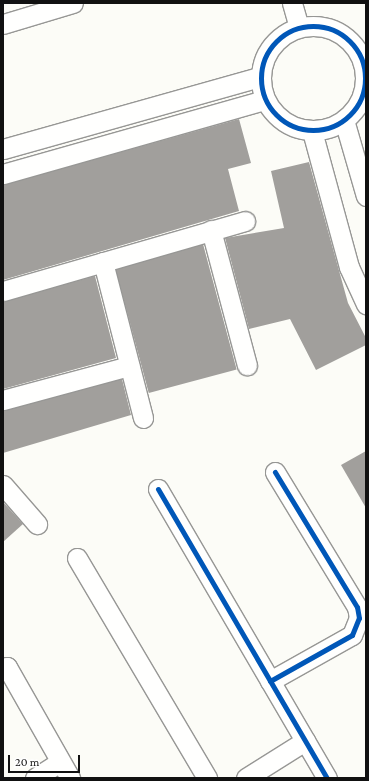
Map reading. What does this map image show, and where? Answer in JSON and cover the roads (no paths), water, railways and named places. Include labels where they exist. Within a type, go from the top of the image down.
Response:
[{"type":"street","points":[[3,24],[73,3]]},
{"type":"street","points":[[292,3],[299,27]]},
{"type":"street","points":[[299,27],[331,28],[346,36],[362,47],[366,69],[362,98],[344,120],[312,130],[293,127],[276,116],[265,100],[260,77],[265,55],[279,38],[299,27]]},
{"type":"street","points":[[3,149],[260,77]]},
{"type":"street","points":[[3,174],[265,100]]},
{"type":"street","points":[[344,120],[366,196]]},
{"type":"street","points":[[312,130],[349,267],[366,304]]},
{"type":"street","points":[[3,291],[245,221]]},
{"type":"street","points":[[211,230],[247,365]]},
{"type":"street","points":[[103,262],[143,418]]},
{"type":"street","points":[[3,400],[129,366]]},
{"type":"street","points":[[270,681],[352,635],[359,618],[357,607],[275,472]]},
{"type":"street","points":[[3,485],[37,524]]},
{"type":"street","points":[[158,489],[327,778]]},
{"type":"street","points":[[77,558],[207,778]]},
{"type":"street","points":[[3,670],[7,667],[65,770],[35,778]]},
{"type":"street","points":[[246,778],[305,741]]}]
